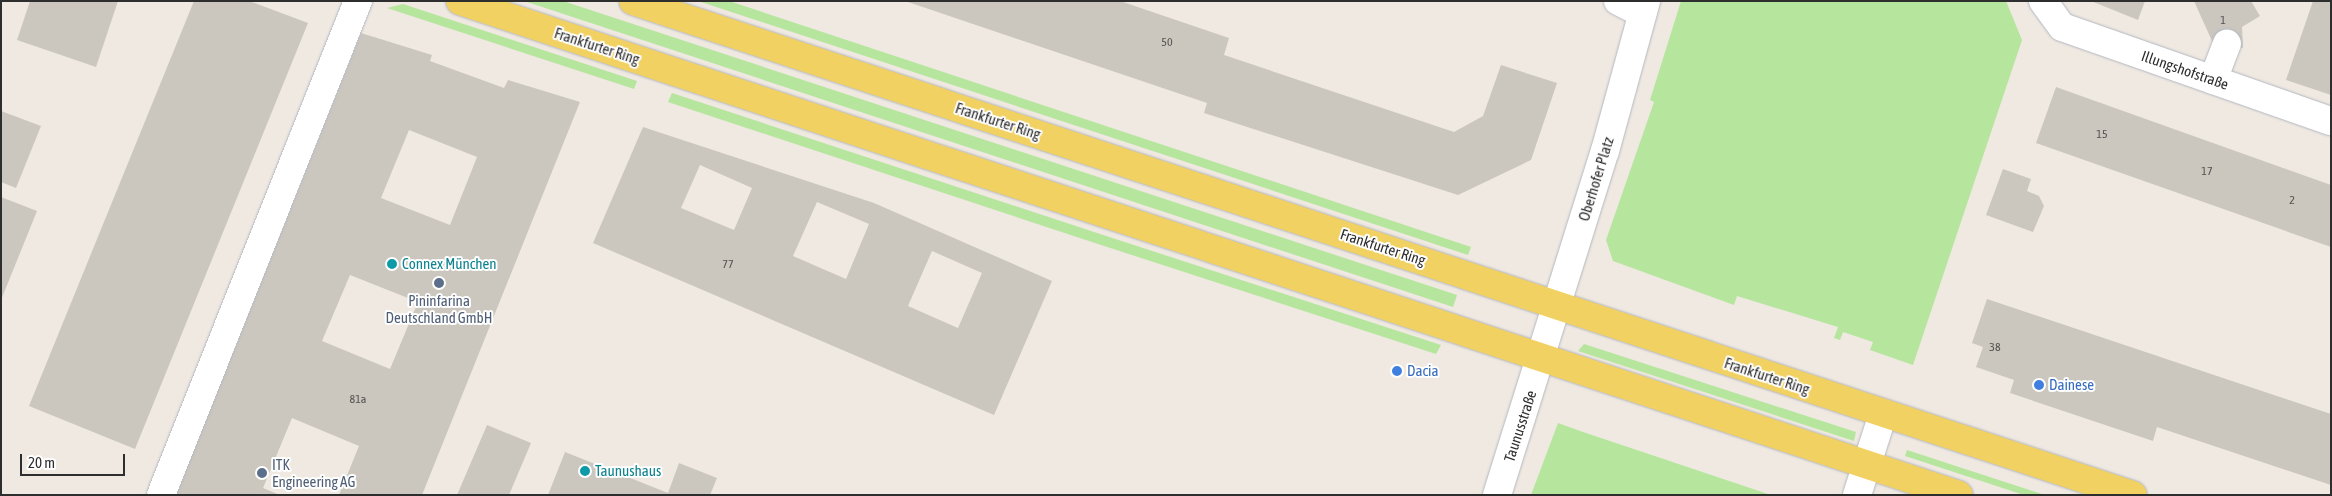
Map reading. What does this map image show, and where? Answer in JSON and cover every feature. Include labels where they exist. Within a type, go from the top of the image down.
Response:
[{"type":"main road","name":"Frankfurter Ring","points":[[460,1],[1959,495]]},
{"type":"main road","name":"Frankfurter Ring","points":[[633,1],[2133,495]]},
{"type":"street","points":[[161,495],[358,1]]},
{"type":"street","points":[[1618,1],[1644,7]]},
{"type":"street","name":"Illungshofstraße","points":[[2045,5],[2062,27],[2331,120]]},
{"type":"street","name":"Oberhofer Platz","points":[[1542,356],[1644,7]]},
{"type":"street","points":[[2212,80],[2227,44]]},
{"type":"street","name":"Taunusstraße","points":[[1497,495],[1542,356]]},
{"type":"street","points":[[1857,495],[1883,414]]},
{"type":"green space","points":[[524,1],[563,1],[1457,295],[1453,307]]},
{"type":"green space","points":[[698,1],[729,1],[1471,247],[1468,255]]},
{"type":"green space","points":[[1681,1],[2006,1],[2022,40],[1913,365],[1870,350],[1873,342],[1843,332],[1840,340],[1834,338],[1838,327],[1737,296],[1734,305],[1613,261],[1606,240],[1654,102],[1650,100]]},
{"type":"green space","points":[[403,4],[637,81],[634,89],[387,8]]},
{"type":"green space","points":[[672,93],[1441,345],[1436,354],[1095,243],[668,102]]},
{"type":"green space","points":[[1584,344],[1856,432],[1854,441],[1578,351]]},
{"type":"green space","points":[[1558,423],[1583,432],[1771,495],[1531,495]]},
{"type":"green space","points":[[1907,450],[2045,495],[2024,495],[1905,456]]},
{"type":"building","points":[[30,1],[118,1],[96,67],[17,40]]},
{"type":"building","points":[[194,1],[249,1],[308,23],[135,449],[29,406]]},
{"type":"building","points":[[905,1],[1120,1],[1229,38],[1224,55],[1454,132],[1483,116],[1501,65],[1557,83],[1531,160],[1458,195],[1204,113],[1207,103]]},
{"type":"building","points":[[2091,1],[2145,1],[2138,20]]},
{"type":"building","points":[[2194,1],[2251,1],[2260,16],[2242,27],[2243,48],[2212,41]]},
{"type":"building","points":[[2313,1],[2331,1],[2331,95],[2286,80]]},
{"type":"building","name":"Connex München","points":[[361,33],[432,55],[430,61],[504,88],[508,80],[580,102],[422,495],[339,495],[359,446],[292,418],[263,488],[280,495],[176,495]],"holes":[[[409,130],[477,157],[450,225],[381,198]],[[350,275],[418,302],[390,369],[322,341]]]},
{"type":"building","points":[[2056,87],[2331,185],[2331,247],[2036,143]]},
{"type":"building","points":[[1,111],[41,126],[16,188],[1,182]]},
{"type":"building","points":[[643,127],[874,203],[1052,281],[994,415],[593,243]],"holes":[[[700,165],[752,188],[734,230],[681,208]],[[817,202],[869,224],[846,279],[793,256]],[[932,251],[982,273],[958,328],[908,306]]]},
{"type":"building","points":[[2003,169],[2031,179],[2027,191],[2039,196],[2044,206],[2033,232],[1986,215]]},
{"type":"building","points":[[1,197],[37,211],[1,300]]},
{"type":"building","points":[[1987,299],[2331,414],[2331,485],[2157,427],[2153,441],[2010,393],[2014,380],[1976,367],[1983,347],[1972,343]]},
{"type":"building","points":[[487,425],[531,443],[509,495],[457,495]]},
{"type":"building","name":"Taunushaus","points":[[565,452],[668,493],[679,463],[717,478],[710,495],[548,495]]},
{"type":"place","name":"Connex München","points":[[392,264]]},
{"type":"place","name":"Pininfarina Deutschland GmbH","points":[[439,283]]},
{"type":"place","name":"Dacia","points":[[1397,371]]},
{"type":"place","name":"Dainese","points":[[2039,385]]},
{"type":"place","name":"Taunushaus","points":[[585,471]]},
{"type":"place","name":"ITK Engineering AG","points":[[262,473]]}]
